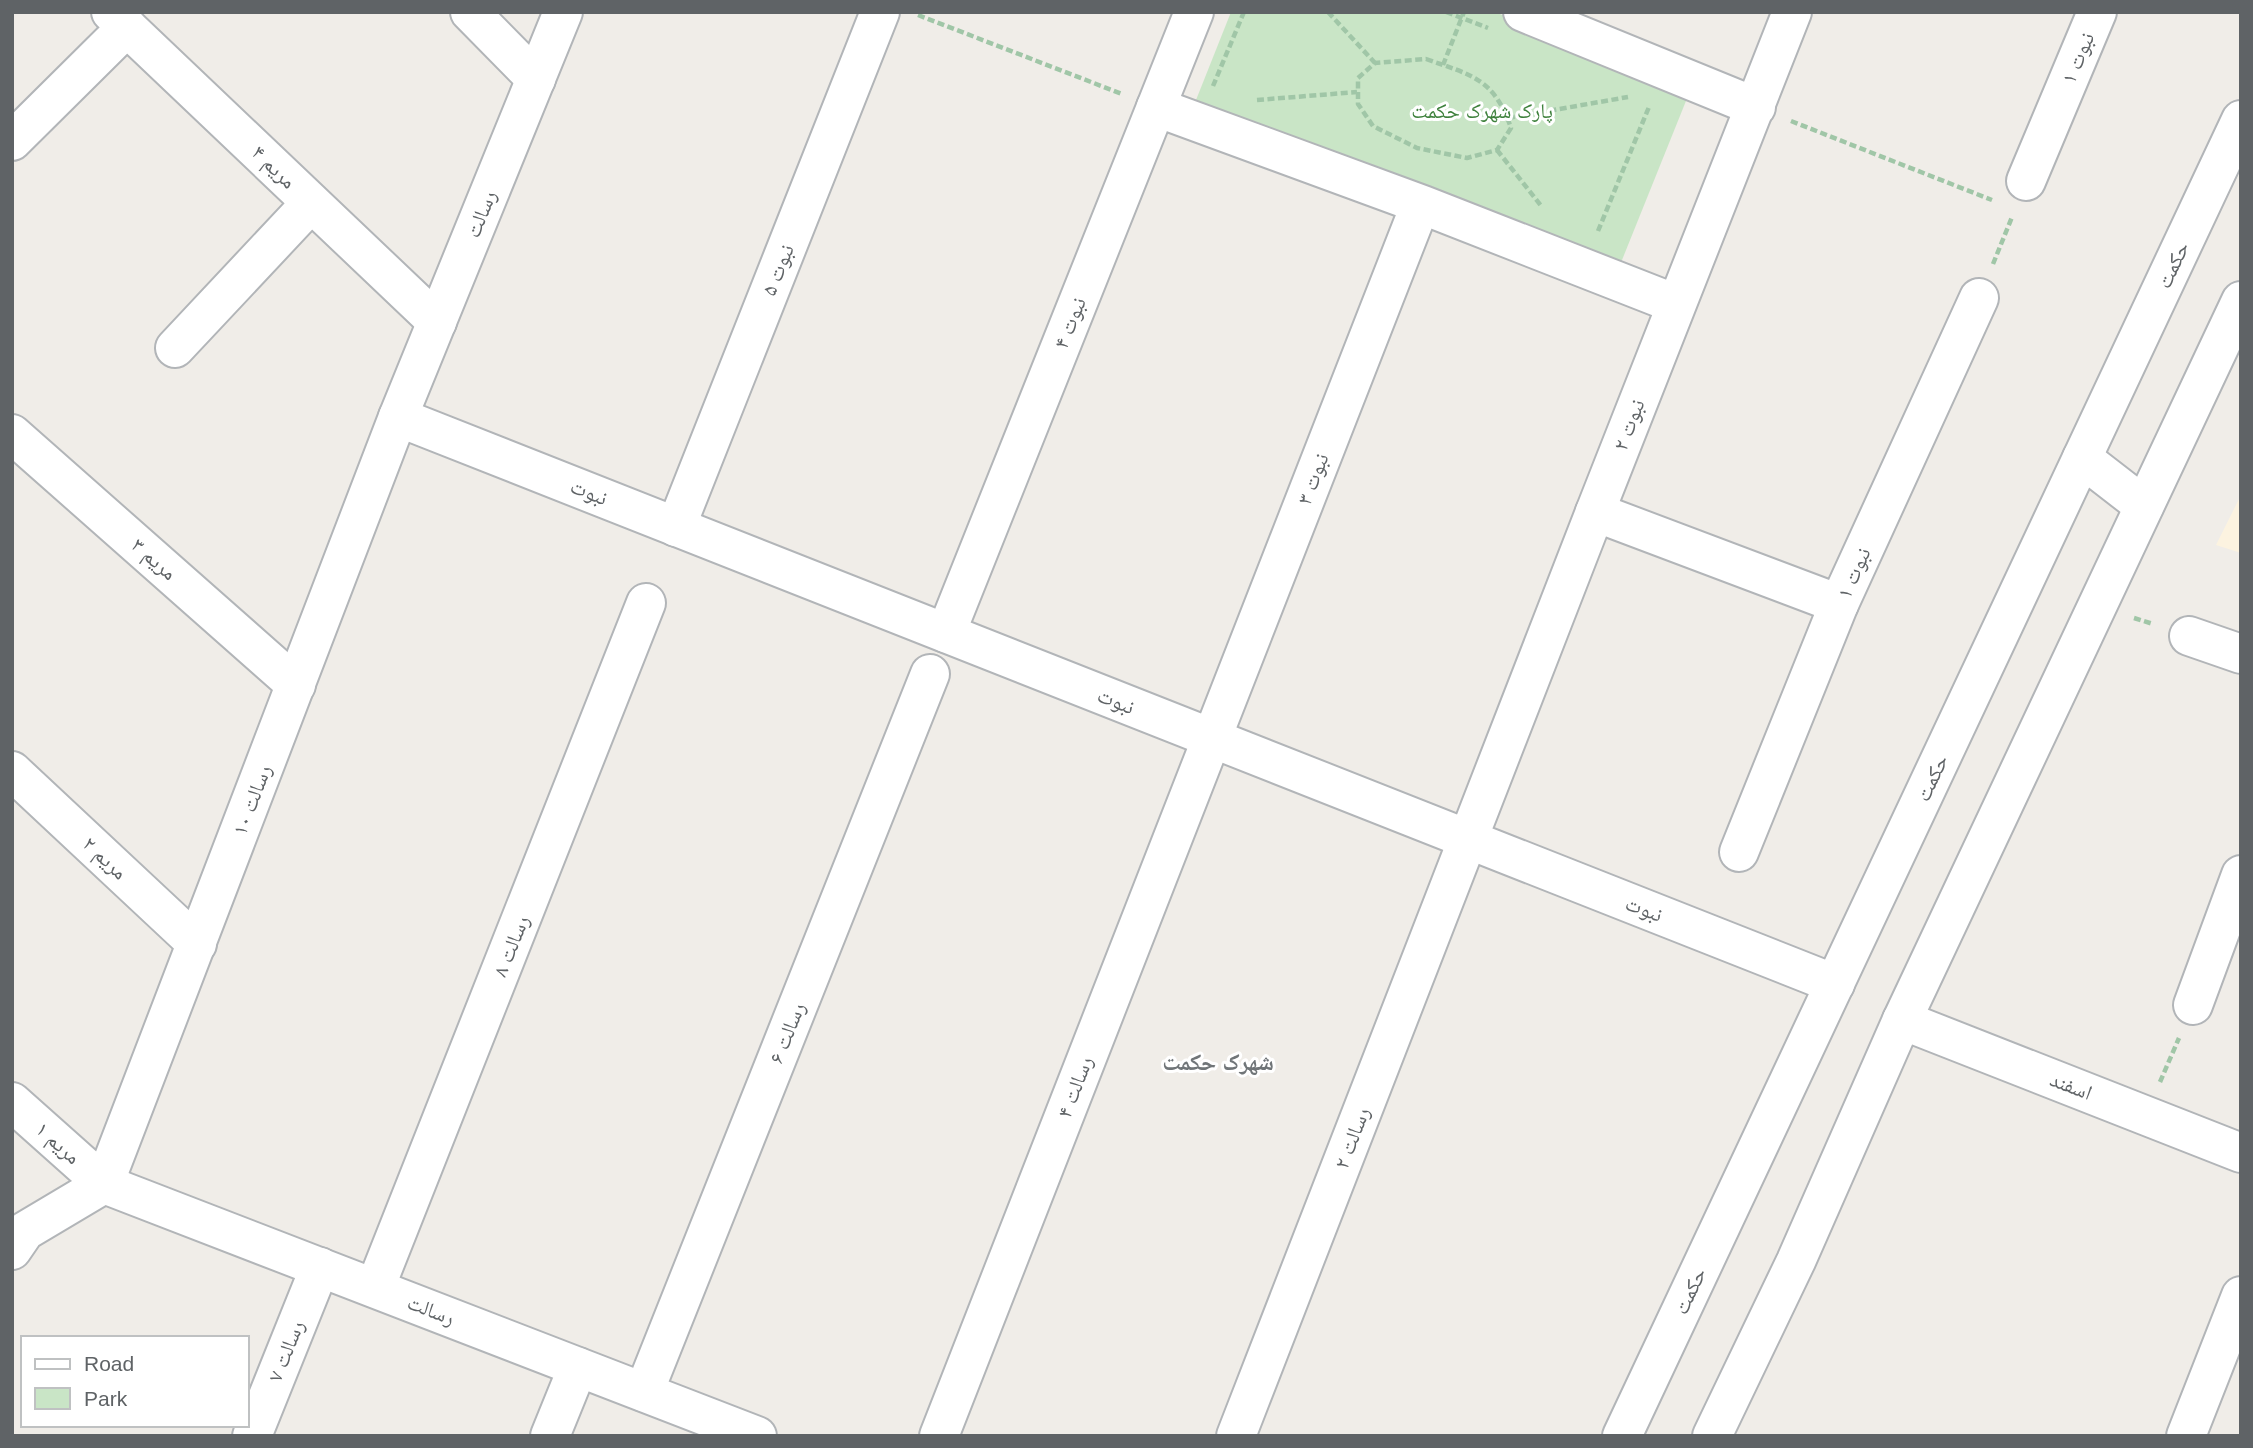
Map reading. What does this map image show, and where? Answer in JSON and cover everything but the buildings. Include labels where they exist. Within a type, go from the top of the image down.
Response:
[{"type":"street","points":[[470,12],[536,79]]},
{"type":"street","name":"رسالت","points":[[398,417],[563,12]]},
{"type":"street","name":"نبوت ۵","points":[[676,527],[880,12]]},
{"type":"street","name":"نبوت ۴","points":[[946,633],[1194,12]]},
{"type":"street","name":"نبوت ۲","points":[[1468,839],[1792,12]]},
{"type":"street","name":"نبوت ۱","points":[[2021,195],[2097,12]]},
{"type":"street","points":[[12,141],[119,20]]},
{"type":"street","name":"مریم ۴","points":[[119,20],[437,322]]},
{"type":"street","points":[[1512,22],[1691,81],[1756,107]]},
{"type":"street","points":[[1156,107],[1423,205],[1676,304]]},
{"type":"street","name":"حکمت","points":[[1622,1436],[2241,120]]},
{"type":"street","points":[[175,348],[311,203]]},
{"type":"street","name":"نبوت ۳","points":[[1212,738],[1414,221]]},
{"type":"street","name":"نبوت ۱","points":[[1739,852],[1839,604],[1979,298]]},
{"type":"street","points":[[1712,1436],[1796,1261],[1902,1020],[2241,301]]},
{"type":"street","name":"نبوت","points":[[398,417],[1835,984]]},
{"type":"street","name":"رسالت ۱۰","points":[[104,1184],[398,417]]},
{"type":"street","name":"مریم ۳","points":[[12,434],[296,685]]},
{"type":"street","points":[[2082,458],[2144,506]]},
{"type":"street","points":[[1595,512],[1839,604]]},
{"type":"street","name":"رسالت ۸","points":[[375,1288],[646,603]]},
{"type":"street","points":[[2189,636],[2241,654]]},
{"type":"street","name":"رسالت ۶","points":[[644,1392],[930,674]]},
{"type":"street","name":"رسالت ۴","points":[[939,1436],[1212,738]]},
{"type":"street","name":"مریم ۲","points":[[12,771],[197,944]]},
{"type":"street","name":"رسالت ۲","points":[[1236,1436],[1468,839]]},
{"type":"street","points":[[2193,1005],[2241,875]]},
{"type":"street","name":"اسفند","points":[[1902,1020],[2241,1153]]},
{"type":"street","name":"مریم ۱","points":[[12,1102],[104,1184]]},
{"type":"street","points":[[12,1251],[25,1231],[104,1184]]},
{"type":"street","name":"رسالت","points":[[104,1184],[757,1436]]},
{"type":"street","name":"رسالت ۷","points":[[252,1436],[320,1267]]},
{"type":"street","points":[[2186,1436],[2241,1296]]},
{"type":"street","points":[[550,1436],[578,1367]]},
{"type":"path","points":[[911,12],[1156,107]]},
{"type":"path","points":[[1328,12],[1375,63]]},
{"type":"path","points":[[1446,12],[1512,22]]},
{"type":"path","points":[[1443,65],[1463,15]]},
{"type":"path","points":[[1426,59],[1443,65],[1477,77],[1502,102],[1511,128],[1497,150],[1467,158],[1417,148],[1373,127],[1358,104],[1358,78],[1375,63],[1426,59]]},
{"type":"path","points":[[1595,239],[1655,93],[1691,81]]},
{"type":"path","points":[[1508,118],[1629,97]]},
{"type":"path","points":[[1756,107],[2021,195],[1979,298]]},
{"type":"path","points":[[2097,606],[2189,636]]},
{"type":"path","points":[[2146,1115],[2193,1005]]},
{"type":"shaded area","points":[[2241,495],[2241,553],[2216,545]]},
{"type":"green space","name":"پارک شهرک حکمت","points":[[1231,12],[1495,12],[1690,91],[1618,270],[1196,100]]},
{"type":"district","name":"شهرک حکمت","points":[[1218,1062]]}]
